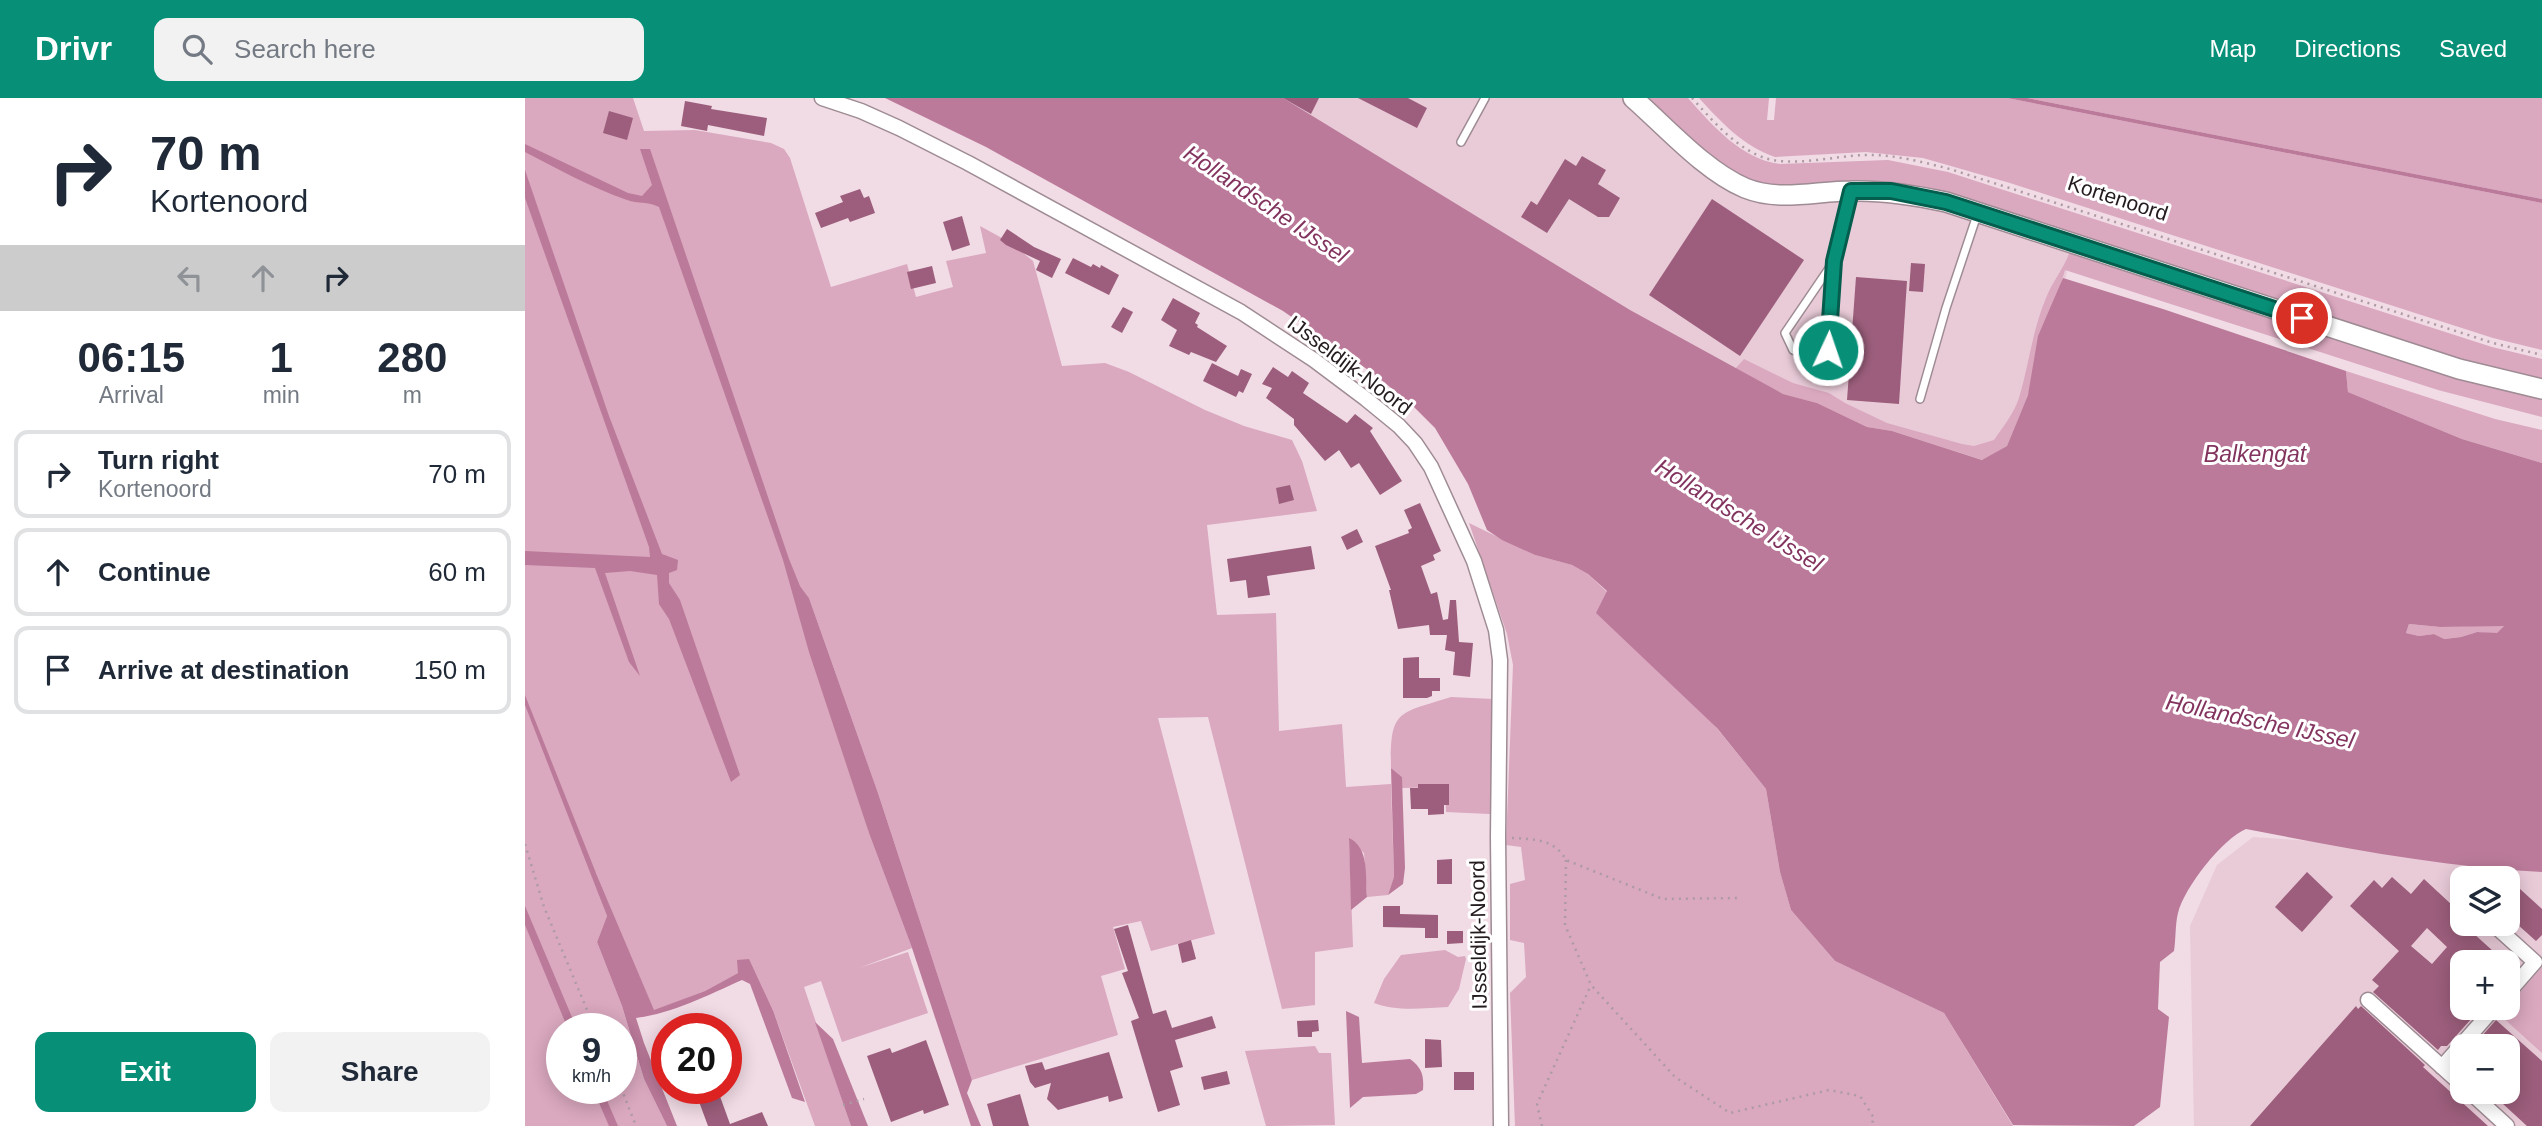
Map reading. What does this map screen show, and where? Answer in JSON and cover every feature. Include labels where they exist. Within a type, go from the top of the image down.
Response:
[{"type":"street","name":"IJsseldijk-Noord","points":[[822,98],[861,111],[968,163],[1241,312],[1314,360],[1399,425],[1431,467],[1453,510],[1474,561],[1496,630],[1500,660],[1498,837],[1501,1126]]},
{"type":"street","points":[[1633,98],[1720,175],[1746,188],[1773,195],[1851,191],[1913,194],[1978,212],[2459,369],[2542,389]]},
{"type":"street","points":[[2506,936],[2535,962],[2520,979]]},
{"type":"street","points":[[2368,1000],[2450,1074]]},
{"type":"street","points":[[2442,1067],[2483,1020]]},
{"type":"street","points":[[2483,1104],[2507,1126]]},
{"type":"lane","points":[[1461,142],[1485,98]]},
{"type":"lane","points":[[1834,261],[1785,333],[1793,350],[1812,360],[1828,350],[1834,261],[1851,191]]},
{"type":"lane","points":[[1920,399],[1946,308],[1978,212]]},
{"type":"path","name":"Kortenoord","points":[[1692,98],[1726,133],[1761,157],[1786,161],[1878,156],[1950,169],[2493,343],[2542,355]]},
{"type":"path","points":[[1498,837],[1535,839],[1551,844],[1562,852],[1566,860],[1565,925],[1591,985],[1675,1077],[1730,1113],[1829,1090],[1860,1096],[1874,1118],[1871,1126]]},
{"type":"path","points":[[525,844],[544,907],[587,1013]]},
{"type":"path","points":[[1566,860],[1663,899],[1739,898]]},
{"type":"path","points":[[1542,1126],[1537,1104],[1591,985]]},
{"type":"path","points":[[843,1105],[864,1099]]},
{"type":"path","points":[[627,1104],[636,1126]]},
{"type":"shaded area","points":[[525,98],[633,98],[644,131],[695,130],[771,143],[784,149],[790,158],[831,287],[907,264],[916,297],[953,287],[946,261],[986,253],[980,226],[1011,243],[1033,261],[1062,366],[1105,363],[1205,410],[1244,426],[1292,440],[1302,461],[1317,511],[1207,525],[1217,615],[1276,613],[1279,731],[1342,724],[1346,787],[1391,784],[1394,878],[1388,895],[1367,897],[1364,853],[1349,839],[1353,947],[1315,952],[1315,1005],[1282,1009],[1208,717],[1158,718],[1215,934],[1151,951],[1141,921],[1113,927],[1125,969],[1101,976],[1118,1035],[972,1080],[878,793],[809,598],[800,586],[870,836],[912,948],[859,968],[908,952],[928,1013],[842,1042],[821,981],[804,987],[851,1126],[815,1126],[774,1013],[738,960],[738,973],[705,991],[654,1011],[596,873],[588,865],[607,916],[597,942],[624,1013],[546,1013],[546,1104],[637,1104],[637,1056],[651,1093],[651,1104],[656,1104],[667,1126],[525,1126]]},
{"type":"shaded area","points":[[1263,98],[1654,98],[1738,172],[2075,230],[2051,353],[2020,486],[1811,420]]},
{"type":"shaded area","points":[[1644,98],[1688,98],[1729,140],[1766,161],[1780,164],[1888,160],[1948,172],[2492,347],[2542,359],[2542,382],[2459,361],[1949,195],[1771,186],[1752,180],[1703,150]]},
{"type":"shaded area","points":[[1699,98],[1769,98],[1767,120],[1774,120],[1776,98],[2007,98],[2542,203],[2542,350],[2493,338],[2010,183],[1923,158],[1866,152],[1775,157],[1743,140]]},
{"type":"shaded area","points":[[2027,98],[2542,98],[2542,199]]},
{"type":"shaded area","points":[[2070,251],[2542,397],[2542,417],[2438,390],[2065,270],[2028,395],[2007,446],[1983,460],[1892,431],[1867,427],[1817,403],[1783,394],[1735,369],[1744,359],[1793,383],[1829,393],[1887,423],[1962,444],[1974,446],[1994,440],[2017,404],[2041,310]]},
{"type":"shaded area","points":[[2346,371],[2495,419],[2542,430],[2542,463],[2462,439],[2348,392]]},
{"type":"shaded area","points":[[1469,523],[1535,555],[1572,565],[1588,574],[1607,592],[1766,789],[1780,872],[1791,910],[1835,961],[1944,1013],[2013,1126],[1515,1126],[1510,993],[1526,977],[1524,943],[1510,940],[1510,884],[1525,880],[1521,847],[1506,845],[1513,665],[1507,634]]},
{"type":"shaded area","points":[[2409,624],[2440,627],[2505,625],[2497,634],[2477,632],[2443,639],[2434,634],[2419,636],[2406,633]]},
{"type":"shaded area","points":[[1451,697],[1493,699],[1490,814],[1446,812],[1445,787],[1402,788],[1402,777],[1391,768],[1393,734],[1401,717],[1408,711]]},
{"type":"shaded area","points":[[2253,837],[2542,857],[2542,1126],[2194,1126],[2190,926],[2217,865]]},
{"type":"shaded area","points":[[1445,950],[1458,957],[1465,956],[1466,959],[1459,989],[1448,1007],[1401,1008],[1374,1003],[1384,979],[1401,955]]},
{"type":"shaded area","points":[[2542,967],[2542,1053],[2506,1020],[2520,1020],[2520,992]]},
{"type":"shaded area","points":[[1315,1046],[1319,1053],[1331,1053],[1335,1125],[1266,1126],[1245,1051]]},
{"type":"water","points":[[885,98],[1283,98],[1630,310],[1783,394],[1817,403],[1867,427],[1892,431],[1982,460],[2007,446],[2028,395],[2038,336],[2063,278],[2346,371],[2348,392],[2462,439],[2542,463],[2542,872],[2520,870],[2520,866],[2477,866],[2430,861],[2246,829],[2227,842],[2196,878],[2178,913],[2174,951],[2160,962],[2158,1009],[2169,1017],[2160,1107],[2134,1126],[2013,1125],[1944,1013],[1835,961],[1791,910],[1780,872],[1766,789],[1717,728],[1596,613],[1607,591],[1588,574],[1572,565],[1535,555],[1487,530],[1468,484],[1435,428],[1374,374],[1283,311],[986,147]],"holes":[[[2409,624],[2440,627],[2504,626],[2497,633],[2477,632],[2444,639],[2434,634],[2419,636],[2406,633]]]},
{"type":"water","points":[[2007,98],[2027,98],[2542,199],[2542,203]]},
{"type":"water","points":[[525,144],[628,193],[642,196],[652,185],[640,149],[650,149],[789,559],[800,586],[809,598],[878,793],[972,1080],[967,1093],[981,1126],[971,1126],[912,948],[870,836],[809,652],[783,560],[659,207],[627,200],[588,184],[525,152]]},
{"type":"water","points":[[525,170],[609,416],[662,554],[678,560],[677,570],[669,573],[669,583],[680,600],[740,775],[731,782],[669,619],[659,604],[657,575],[630,571],[605,573],[640,676],[629,662],[595,568],[525,565],[525,551],[650,557],[649,547],[525,198]]},
{"type":"water","points":[[525,695],[654,1010],[705,991],[738,973],[737,960],[749,959],[774,1013],[805,1102],[792,1098],[750,984],[742,980],[677,1008],[651,1013],[650,1016],[637,1018],[637,1013],[624,1013],[597,942],[607,916],[525,705]]},
{"type":"water","points":[[1391,768],[1402,777],[1405,868],[1403,884],[1388,895],[1394,877]]},
{"type":"water","points":[[1349,838],[1356,843],[1363,856],[1367,897],[1351,910]]},
{"type":"water","points":[[525,906],[570,1013],[561,1013],[525,925]]},
{"type":"water","points":[[1346,1011],[1359,1017],[1362,1063],[1410,1059],[1421,1072],[1423,1090],[1416,1094],[1363,1097],[1350,1108]]},
{"type":"water","points":[[637,1021],[651,1061],[651,1093],[637,1056]]},
{"type":"water","points":[[815,1022],[833,1039],[868,1126],[851,1126]]},
{"type":"water","points":[[599,1104],[608,1104],[618,1126],[609,1126]]},
{"type":"water","points":[[656,1104],[668,1104],[677,1126],[667,1126]]},
{"type":"building","points":[[1283,98],[1319,98],[1311,114]]},
{"type":"building","points":[[1358,98],[1408,98],[1427,108],[1417,128]]},
{"type":"building","points":[[685,101],[712,106],[711,109],[767,118],[764,136],[708,125],[707,131],[681,126]]},
{"type":"building","points":[[609,111],[633,118],[627,140],[603,133]]},
{"type":"building","points":[[1582,156],[1606,170],[1598,184],[1620,198],[1609,217],[1598,217],[1569,199],[1547,233],[1521,217],[1531,201],[1537,205],[1565,159],[1576,166]]},
{"type":"building","points":[[860,189],[864,198],[869,196],[875,213],[850,222],[848,218],[821,228],[815,213],[843,202],[840,196]]},
{"type":"building","points":[[1712,199],[1804,260],[1740,356],[1649,295]]},
{"type":"building","points":[[962,216],[970,245],[952,251],[943,222]]},
{"type":"building","points":[[1007,229],[1034,247],[1061,259],[1052,278],[1036,270],[1040,261],[1000,240]]},
{"type":"building","points":[[1073,258],[1091,267],[1093,264],[1100,268],[1101,265],[1119,275],[1109,295],[1065,273]]},
{"type":"building","points":[[1911,263],[1925,264],[1923,292],[1909,291]]},
{"type":"building","points":[[932,266],[936,283],[911,289],[907,272]]},
{"type":"building","points":[[1856,277],[1907,281],[1899,404],[1847,400]]},
{"type":"building","points":[[1173,298],[1200,313],[1195,323],[1197,327],[1227,346],[1216,362],[1169,346],[1177,330],[1161,320]]},
{"type":"building","points":[[1123,307],[1133,312],[1122,333],[1111,327]]},
{"type":"building","points":[[1212,363],[1238,376],[1241,369],[1252,374],[1243,393],[1239,391],[1236,397],[1203,381]]},
{"type":"building","points":[[1273,367],[1288,377],[1292,371],[1309,383],[1303,393],[1347,423],[1355,414],[1373,428],[1370,431],[1402,481],[1380,495],[1359,463],[1351,468],[1339,450],[1325,461],[1294,425],[1294,419],[1266,398],[1272,388],[1262,384]]},
{"type":"building","points":[[1290,485],[1294,500],[1279,504],[1276,488]]},
{"type":"building","points":[[1420,503],[1441,551],[1433,555],[1435,560],[1421,566],[1431,594],[1437,592],[1443,620],[1448,619],[1450,600],[1456,600],[1459,642],[1473,643],[1470,677],[1453,675],[1455,652],[1445,650],[1447,635],[1430,635],[1429,625],[1398,629],[1391,590],[1375,546],[1409,533],[1408,530],[1412,528],[1404,510]]},
{"type":"building","points":[[1357,529],[1363,542],[1347,550],[1341,537]]},
{"type":"building","points":[[1311,546],[1315,569],[1267,576],[1270,595],[1248,598],[1246,580],[1230,582],[1227,559]]},
{"type":"building","points":[[1419,657],[1419,678],[1440,678],[1440,691],[1432,691],[1432,696],[1427,698],[1403,698],[1403,658]]},
{"type":"building","points":[[1418,784],[1449,784],[1449,805],[1444,805],[1444,814],[1428,815],[1428,809],[1411,809],[1410,788],[1418,788]]},
{"type":"building","points":[[1452,859],[1452,884],[1437,884],[1437,860]]},
{"type":"building","points":[[2307,872],[2333,897],[2302,932],[2275,907]]},
{"type":"building","points":[[2392,877],[2411,894],[2424,879],[2450,903],[2450,936],[2476,936],[2492,950],[2450,950],[2450,1020],[2470,1020],[2458,1034],[2450,1034],[2450,1043],[2438,1050],[2373,992],[2379,986],[2372,980],[2399,951],[2350,906],[2374,880],[2382,888]],"holes":[[[2427,928],[2447,947],[2432,964],[2411,946]]]},
{"type":"building","points":[[2520,889],[2542,909],[2542,935],[2536,941],[2520,927]]},
{"type":"building","points":[[1383,906],[1400,906],[1400,914],[1438,915],[1438,938],[1425,938],[1425,928],[1383,927]]},
{"type":"building","points":[[1128,925],[1153,1014],[1166,1010],[1172,1028],[1212,1016],[1216,1028],[1175,1040],[1183,1067],[1170,1071],[1180,1105],[1158,1112],[1131,1021],[1139,1018],[1122,973],[1128,971],[1114,929]]},
{"type":"building","points":[[1447,931],[1463,931],[1463,943],[1447,944]]},
{"type":"building","points":[[1191,940],[1196,959],[1182,963],[1178,944]]},
{"type":"building","points":[[2356,1006],[2358,1009],[2361,1006],[2450,1092],[2450,1104],[2464,1104],[2488,1126],[2250,1126]]},
{"type":"building","points":[[1318,1020],[1319,1031],[1312,1032],[1312,1037],[1298,1037],[1297,1021]]},
{"type":"building","points":[[2496,1020],[2512,1034],[2484,1034]]},
{"type":"building","points":[[1425,1039],[1441,1040],[1442,1067],[1425,1068]]},
{"type":"building","points":[[926,1040],[949,1105],[924,1114],[923,1110],[891,1122],[867,1056],[890,1048],[892,1053]]},
{"type":"building","points":[[2520,1041],[2542,1061],[2542,1126],[2527,1126],[2503,1104],[2520,1104]]},
{"type":"building","points":[[1109,1052],[1123,1098],[1109,1102],[1108,1096],[1058,1110],[1047,1099],[1051,1083],[1035,1088],[1025,1066],[1042,1062],[1045,1070]]},
{"type":"building","points":[[1227,1071],[1230,1084],[1204,1090],[1201,1077]]},
{"type":"building","points":[[1454,1072],[1474,1072],[1474,1090],[1454,1090]]},
{"type":"building","points":[[1020,1094],[1029,1126],[993,1126],[987,1104]]},
{"type":"building","points":[[700,1104],[723,1104],[730,1124],[762,1112],[768,1126],[708,1126]]},
{"type":"route","points":[[1828,350],[1834,261],[1851,191],[1891,191],[1946,202],[2302,318]]},
{"type":"water label","name":"Hollandsche IJssel","points":[[1266,204]]},
{"type":"water label","name":"Balkengat","points":[[2255,454]]},
{"type":"water label","name":"Hollandsche IJssel","points":[[1739,515]]},
{"type":"water label","name":"Hollandsche IJssel","points":[[2260,721]]}]
